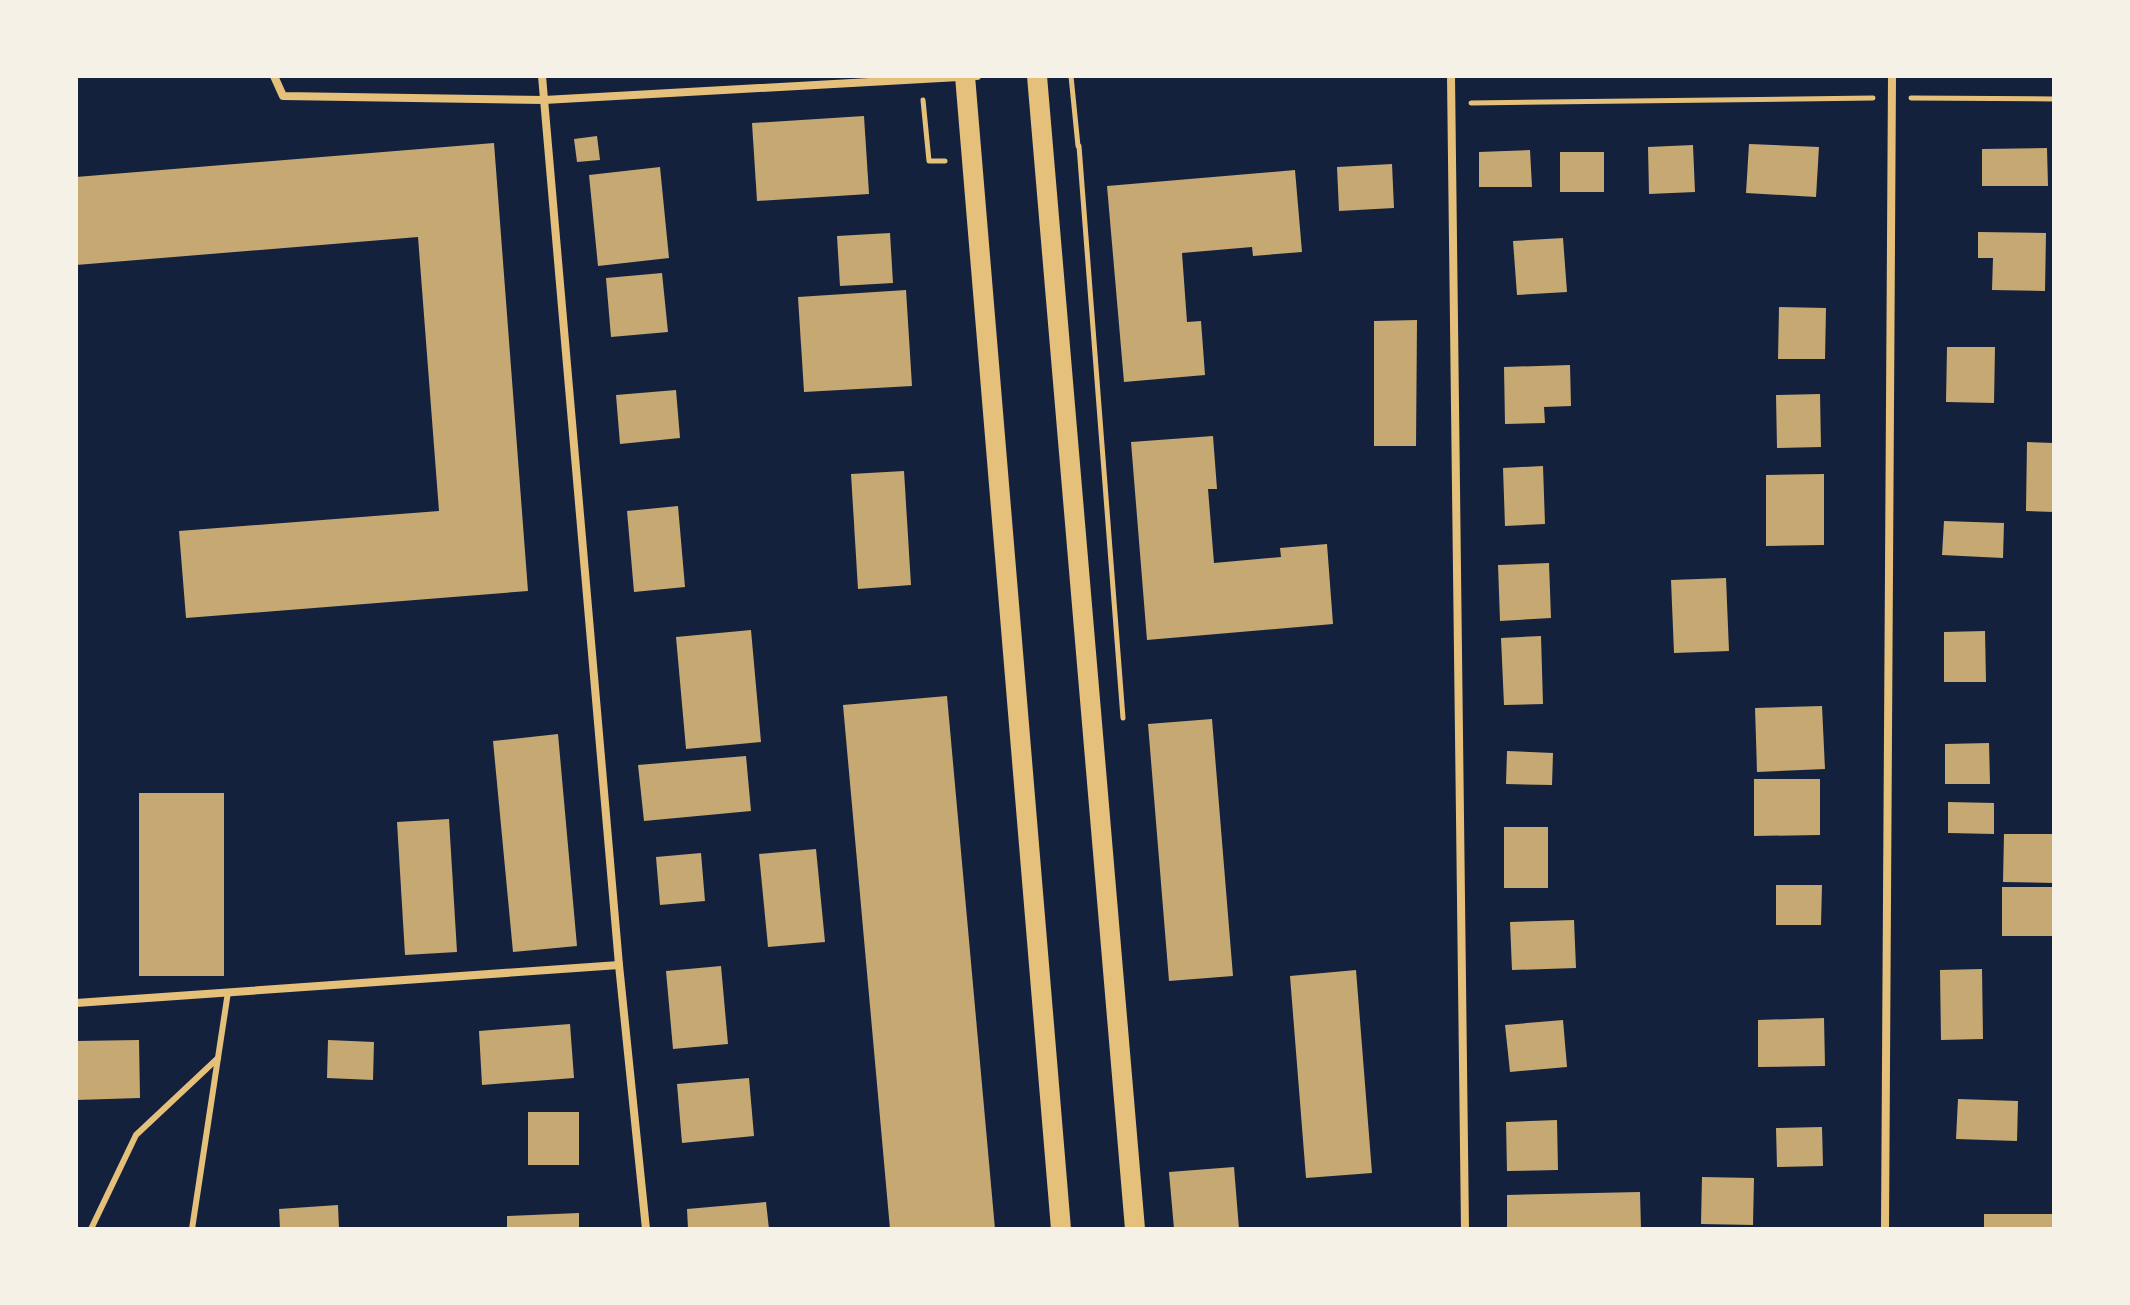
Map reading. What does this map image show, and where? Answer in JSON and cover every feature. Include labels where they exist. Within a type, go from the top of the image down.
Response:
[{"type":"main road","points":[[965,76],[1061,1229]]},
{"type":"main road","points":[[1037,76],[1135,1229]]},
{"type":"street","points":[[274,76],[283,96],[544,100],[977,76]]},
{"type":"street","points":[[542,76],[619,965],[646,1229]]},
{"type":"street","points":[[1451,76],[1465,1229]]},
{"type":"street","points":[[1885,1229],[1892,76]]},
{"type":"street","points":[[76,1003],[619,965]]},
{"type":"lane","points":[[192,1229],[228,992]]},
{"type":"lane","points":[[91,1229],[136,1135],[218,1058]]},
{"type":"path","points":[[1451,103],[2054,99]]},
{"type":"path","points":[[1079,146],[1123,719]]},
{"type":"building","points":[[864,116],[869,194],[757,201],[752,123]]},
{"type":"building","points":[[597,136],[600,160],[577,162],[574,139]]},
{"type":"building","points":[[494,143],[528,591],[186,618],[179,531],[439,511],[418,237],[76,265],[76,177]]},
{"type":"building","points":[[1749,144],[1819,147],[1816,197],[1746,193]]},
{"type":"building","points":[[1693,145],[1695,192],[1649,194],[1648,147]]},
{"type":"building","points":[[2047,148],[2048,186],[1982,186],[1982,149]]},
{"type":"building","points":[[1530,150],[1532,187],[1479,187],[1479,152]]},
{"type":"building","points":[[1560,152],[1604,152],[1604,192],[1560,192]]},
{"type":"building","points":[[1392,164],[1394,208],[1339,211],[1337,167]]},
{"type":"building","points":[[660,167],[669,258],[598,266],[589,175]]},
{"type":"building","points":[[1295,170],[1302,252],[1253,256],[1252,247],[1182,253],[1187,322],[1201,321],[1205,375],[1124,382],[1107,186]]},
{"type":"building","points":[[1978,232],[2046,233],[2045,291],[1992,290],[1993,258],[1978,258]]},
{"type":"building","points":[[890,233],[893,283],[840,286],[837,236]]},
{"type":"building","points":[[1563,238],[1567,292],[1517,295],[1513,241]]},
{"type":"building","points":[[662,273],[668,332],[611,337],[606,278]]},
{"type":"building","points":[[906,290],[912,386],[804,392],[798,297]]},
{"type":"building","points":[[1779,307],[1826,308],[1825,359],[1778,359]]},
{"type":"building","points":[[1417,320],[1416,446],[1374,446],[1374,321]]},
{"type":"building","points":[[1947,347],[1995,347],[1994,403],[1946,402]]},
{"type":"building","points":[[1570,365],[1571,406],[1544,407],[1545,423],[1505,424],[1504,367]]},
{"type":"building","points":[[676,390],[680,438],[620,444],[616,395]]},
{"type":"building","points":[[1820,394],[1821,447],[1777,448],[1776,395]]},
{"type":"building","points":[[1213,436],[1217,489],[1208,489],[1214,563],[1281,557],[1280,548],[1327,544],[1333,624],[1147,640],[1131,442]]},
{"type":"building","points":[[2027,442],[2054,443],[2054,512],[2026,511]]},
{"type":"building","points":[[1543,466],[1545,524],[1505,526],[1503,468]]},
{"type":"building","points":[[904,471],[911,585],[858,589],[851,474]]},
{"type":"building","points":[[1824,474],[1824,545],[1766,546],[1766,475]]},
{"type":"building","points":[[678,506],[685,587],[634,592],[627,511]]},
{"type":"building","points":[[1944,521],[2004,523],[2003,558],[1942,555]]},
{"type":"building","points":[[1549,563],[1551,618],[1500,621],[1498,565]]},
{"type":"building","points":[[1726,578],[1729,651],[1674,653],[1671,580]]},
{"type":"building","points":[[751,630],[761,742],[686,749],[676,637]]},
{"type":"building","points":[[1985,631],[1986,682],[1944,682],[1944,632]]},
{"type":"building","points":[[1541,636],[1543,704],[1504,705],[1501,638]]},
{"type":"building","points":[[947,696],[995,1229],[890,1229],[843,705]]},
{"type":"building","points":[[1822,706],[1825,769],[1757,772],[1755,708]]},
{"type":"building","points":[[1212,719],[1233,976],[1169,981],[1148,724]]},
{"type":"building","points":[[558,734],[577,946],[513,952],[493,741]]},
{"type":"building","points":[[1989,743],[1990,784],[1945,784],[1945,744]]},
{"type":"building","points":[[1507,751],[1553,753],[1552,785],[1506,784]]},
{"type":"building","points":[[746,756],[751,811],[644,821],[638,765]]},
{"type":"building","points":[[1754,779],[1820,779],[1820,835],[1754,836]]},
{"type":"building","points":[[139,793],[224,793],[224,976],[139,976]]},
{"type":"building","points":[[1948,802],[1994,803],[1994,834],[1948,833]]},
{"type":"building","points":[[449,819],[457,952],[405,955],[397,822]]},
{"type":"building","points":[[1504,827],[1548,827],[1548,888],[1504,888]]},
{"type":"building","points":[[2004,834],[2054,834],[2054,883],[2003,882]]},
{"type":"building","points":[[816,849],[825,942],[768,947],[759,854]]},
{"type":"building","points":[[701,853],[705,901],[660,905],[656,857]]},
{"type":"building","points":[[1776,885],[1822,885],[1821,925],[1776,925]]},
{"type":"building","points":[[2002,887],[2054,887],[2054,936],[2002,936]]},
{"type":"building","points":[[1574,920],[1576,968],[1512,970],[1510,922]]},
{"type":"building","points":[[721,966],[728,1044],[673,1049],[666,971]]},
{"type":"building","points":[[1982,969],[1983,1039],[1941,1040],[1940,970]]},
{"type":"building","points":[[1356,970],[1372,1173],[1306,1178],[1290,976]]},
{"type":"building","points":[[1824,1018],[1825,1066],[1758,1067],[1758,1020]]},
{"type":"building","points":[[1563,1020],[1567,1067],[1510,1072],[1505,1025]]},
{"type":"building","points":[[570,1024],[574,1078],[482,1085],[479,1031]]},
{"type":"building","points":[[139,1040],[140,1098],[76,1100],[76,1041]]},
{"type":"building","points":[[328,1040],[374,1042],[373,1080],[327,1078]]},
{"type":"building","points":[[749,1078],[754,1136],[682,1143],[677,1084]]},
{"type":"building","points":[[1958,1099],[2018,1101],[2017,1141],[1956,1139]]},
{"type":"building","points":[[528,1112],[579,1112],[579,1165],[528,1165]]},
{"type":"building","points":[[1557,1120],[1558,1170],[1507,1171],[1506,1122]]},
{"type":"building","points":[[1822,1127],[1823,1166],[1777,1167],[1776,1128]]},
{"type":"building","points":[[1234,1167],[1239,1229],[1174,1229],[1169,1172]]},
{"type":"building","points":[[1702,1177],[1754,1178],[1753,1225],[1701,1224]]},
{"type":"building","points":[[1640,1192],[1641,1229],[1507,1229],[1507,1195]]},
{"type":"building","points":[[766,1202],[769,1229],[688,1229],[687,1209]]},
{"type":"building","points":[[338,1205],[339,1229],[280,1229],[279,1209]]},
{"type":"building","points":[[579,1213],[579,1229],[507,1229],[507,1216]]},
{"type":"building","points":[[1984,1214],[2054,1214],[2054,1229],[1984,1229]]}]
